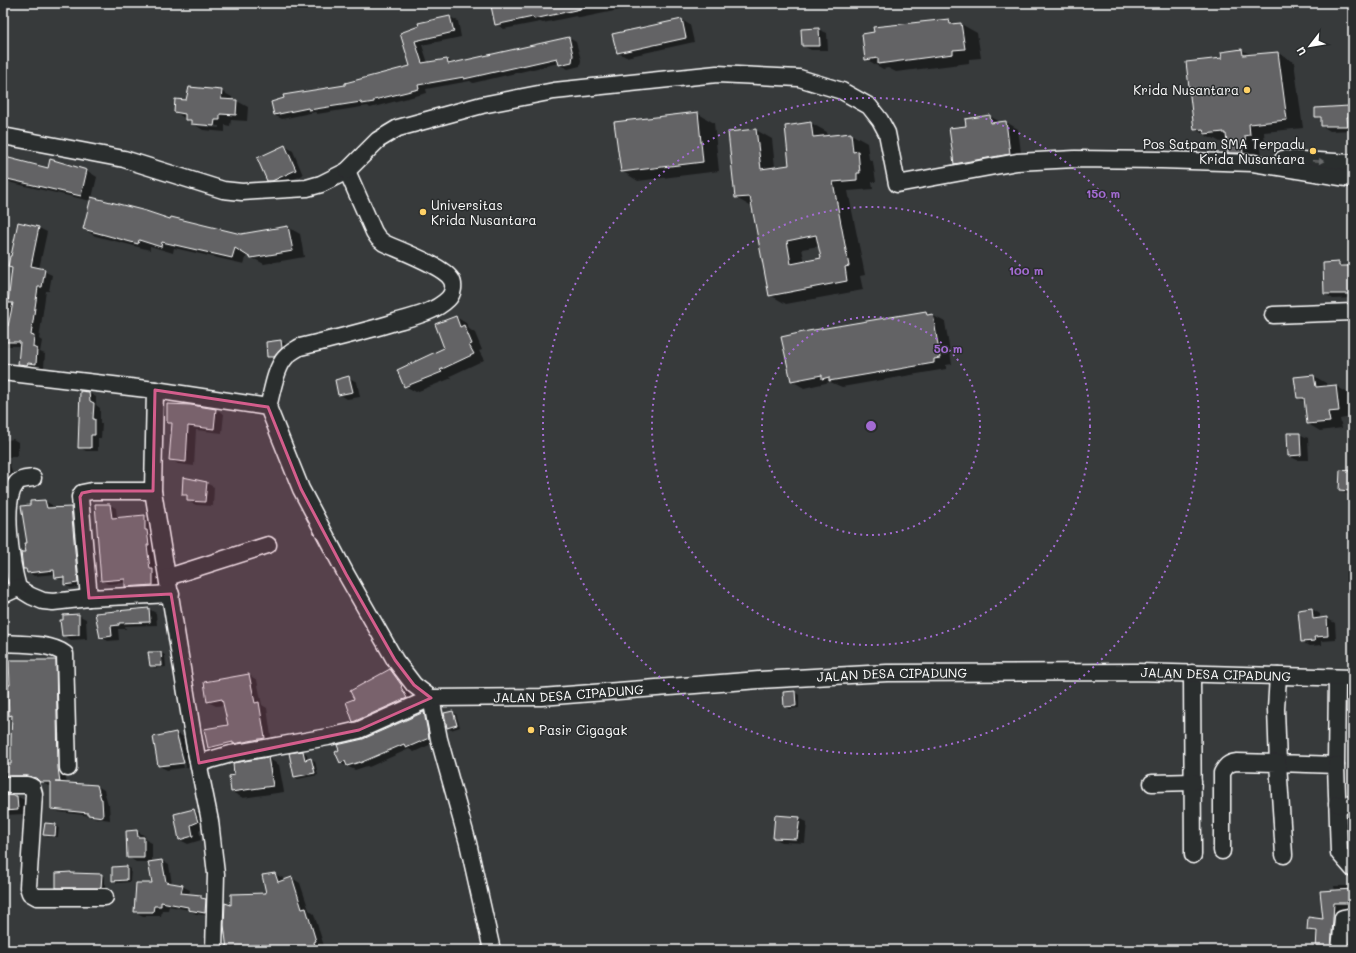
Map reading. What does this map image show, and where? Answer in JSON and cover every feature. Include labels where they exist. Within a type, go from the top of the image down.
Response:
[{"type":"street","points":[[3,136],[124,159],[223,190],[242,192],[307,188],[321,184],[347,171],[378,140],[398,128],[482,105],[554,91],[717,74],[799,78],[842,90],[869,106],[880,120],[887,133],[898,184],[1017,162],[1075,159],[1161,160],[1253,164],[1353,179]]},
{"type":"street","points":[[1253,164],[1266,158],[1353,163]]},
{"type":"street","points":[[347,171],[378,238],[384,243],[442,270],[451,279],[454,286],[452,293],[449,298],[440,305],[418,315],[366,331],[300,347],[292,351],[284,358],[278,372],[268,407],[301,489],[346,574],[395,660],[414,685],[431,698],[439,739],[468,843],[492,950]]},
{"type":"street","points":[[1273,315],[1353,312]]},
{"type":"street","points":[[3,372],[155,390],[268,407]]},
{"type":"street","points":[[155,390],[153,491],[171,594],[178,648],[210,821],[216,874],[214,950]]},
{"type":"street","points":[[33,478],[19,481],[15,485],[9,505],[6,535],[18,588],[43,601],[53,602],[89,598],[171,594]]},
{"type":"street","points":[[89,598],[84,523],[80,497],[82,493],[92,491],[153,491]]},
{"type":"street","points":[[168,577],[268,545]]},
{"type":"street","points":[[3,595],[18,588]]},
{"type":"street","points":[[3,643],[48,647],[59,649],[65,654],[68,768]]},
{"type":"street","name":"JALAN DESA CIPADUNG","points":[[431,698],[541,697],[759,680],[887,673],[1138,672],[1353,678]]},
{"type":"street","points":[[1192,673],[1193,855]]},
{"type":"street","points":[[1278,676],[1276,709],[1284,855]]},
{"type":"street","points":[[1337,678],[1336,765],[1339,853],[1353,869]]},
{"type":"street","points":[[199,763],[231,754],[359,730],[431,698]]},
{"type":"street","points":[[1222,850],[1222,773],[1226,765],[1231,762],[1237,762],[1336,765]]},
{"type":"street","points":[[1152,783],[1193,782]]},
{"type":"street","points":[[3,785],[27,784],[32,787],[34,794],[28,886],[30,893],[37,897],[106,897]]},
{"type":"street","points":[[1337,804],[1353,805]]},
{"type":"street","points":[[1340,950],[1343,918],[1353,916]]},
{"type":"highlighted area","points":[[155,390],[268,407],[301,489],[346,574],[395,660],[414,685],[431,698],[359,730],[199,763],[171,594],[89,598],[80,497],[82,493],[92,491],[153,491]]},
{"type":"building","points":[[510,3],[584,3],[585,8],[534,19],[533,17],[495,25],[491,6]]},
{"type":"building","points":[[450,16],[454,32],[415,41],[422,63],[447,59],[448,64],[569,37],[573,55],[572,62],[559,65],[557,58],[464,79],[464,77],[418,85],[419,89],[374,100],[374,102],[362,104],[361,102],[309,110],[308,108],[274,115],[271,102],[284,98],[283,95],[345,85],[345,83],[410,66],[400,33],[419,26],[418,23]]},
{"type":"building","points":[[682,19],[686,38],[617,53],[612,34]]},
{"type":"building","points":[[949,19],[950,24],[961,23],[965,49],[953,50],[953,54],[878,64],[878,58],[865,60],[862,34],[874,32],[873,27]]},
{"type":"building","points":[[819,28],[820,46],[802,46],[801,29]]},
{"type":"building","name":"Krida Nusantara","points":[[1242,49],[1243,55],[1278,52],[1287,120],[1249,124],[1250,135],[1245,136],[1246,146],[1242,146],[1243,153],[1228,153],[1226,134],[1224,134],[1224,132],[1204,134],[1203,129],[1194,130],[1186,62],[1222,58],[1221,52]]},
{"type":"building","points":[[189,87],[222,90],[221,99],[237,100],[236,115],[220,114],[220,120],[215,120],[214,126],[191,124],[191,120],[185,120],[185,114],[174,112],[175,99],[186,100]]},
{"type":"building","points":[[1349,106],[1349,117],[1347,117],[1348,126],[1321,126],[1321,117],[1315,117],[1315,108]]},
{"type":"building","points":[[698,112],[703,162],[621,172],[614,122]]},
{"type":"building","points":[[990,115],[991,123],[1006,121],[1010,154],[954,164],[949,128],[966,126],[965,119]]},
{"type":"building","points":[[811,122],[813,137],[851,133],[853,152],[858,151],[860,173],[857,173],[857,180],[833,182],[849,266],[845,267],[847,281],[769,296],[750,197],[735,198],[728,132],[756,129],[761,169],[789,165],[785,126]],"holes":[[[816,235],[821,258],[791,264],[787,241]]]},
{"type":"building","points":[[285,145],[296,170],[272,181],[267,181],[257,158]]},
{"type":"building","points":[[5,157],[48,168],[50,159],[87,170],[81,196],[3,178],[3,164]]},
{"type":"building","points":[[91,197],[146,211],[170,219],[171,217],[241,234],[288,226],[293,251],[251,258],[235,248],[232,258],[162,242],[161,247],[139,240],[138,244],[83,229]]},
{"type":"building","points":[[18,222],[39,227],[31,266],[45,269],[42,287],[38,287],[31,335],[34,336],[33,347],[37,349],[36,364],[28,363],[27,365],[18,364],[20,342],[3,342],[3,326],[8,326],[13,303],[8,303],[12,268],[8,267]]},
{"type":"building","points":[[1339,262],[1339,266],[1353,266],[1353,294],[1324,294],[1323,263]]},
{"type":"building","points":[[926,311],[927,315],[933,314],[940,358],[934,359],[934,363],[829,381],[829,377],[822,379],[822,375],[791,381],[781,337]]},
{"type":"building","points":[[456,316],[460,327],[464,325],[472,344],[469,345],[474,354],[440,370],[442,372],[404,387],[397,370],[444,348],[435,324]]},
{"type":"building","points":[[281,340],[282,348],[274,357],[267,357],[266,342]]},
{"type":"building","points":[[1314,375],[1316,387],[1336,385],[1339,411],[1328,412],[1330,422],[1307,424],[1304,398],[1297,398],[1294,377]]},
{"type":"building","points":[[349,376],[353,392],[338,395],[335,380]]},
{"type":"building","points":[[80,391],[89,392],[90,401],[94,403],[93,419],[95,419],[95,435],[91,435],[91,448],[78,448]]},
{"type":"building","points":[[167,404],[191,405],[216,409],[214,429],[188,426],[186,462],[169,460],[172,423],[167,423]]},
{"type":"building","points":[[1287,433],[1300,433],[1301,455],[1288,456]]},
{"type":"building","points":[[1340,470],[1351,471],[1350,491],[1339,490]]},
{"type":"building","points":[[183,477],[207,482],[205,502],[187,501],[187,495],[182,495]]},
{"type":"building","points":[[45,500],[47,508],[71,507],[78,583],[64,585],[64,577],[55,578],[54,570],[27,573],[26,569],[23,569],[21,552],[26,552],[24,543],[27,543],[21,506],[30,505],[30,501]]},
{"type":"building","points":[[95,504],[110,504],[112,518],[145,515],[145,530],[147,530],[149,545],[147,545],[150,569],[153,569],[153,585],[125,587],[125,579],[101,581]]},
{"type":"building","points":[[149,608],[150,622],[119,623],[119,625],[111,626],[112,636],[100,638],[95,613]]},
{"type":"building","points":[[1312,608],[1313,619],[1327,617],[1328,636],[1314,637],[1315,641],[1301,642],[1298,610]]},
{"type":"building","points":[[79,614],[79,635],[62,636],[60,620],[63,620],[63,615]]},
{"type":"building","points":[[148,652],[161,652],[162,666],[150,666]]},
{"type":"building","points":[[9,660],[56,660],[58,768],[60,782],[55,782],[97,785],[102,799],[103,817],[88,815],[88,813],[51,809],[51,782],[40,782],[36,778],[27,776],[6,776],[5,764],[11,764],[12,715],[9,716]]},
{"type":"building","points":[[390,669],[402,686],[401,687],[407,698],[353,722],[346,702],[354,699],[350,691]]},
{"type":"building","points":[[249,674],[255,703],[259,702],[265,738],[233,744],[233,742],[208,748],[204,729],[228,725],[222,699],[207,702],[204,682]]},
{"type":"building","points":[[1346,687],[1353,687],[1353,712],[1346,712]]},
{"type":"building","points":[[795,691],[796,706],[784,707],[783,692]]},
{"type":"building","points":[[453,711],[457,725],[447,728],[444,713]]},
{"type":"building","points":[[424,712],[429,738],[406,748],[404,744],[360,763],[347,766],[345,761],[340,763],[335,752],[339,750],[337,745],[363,739]]},
{"type":"building","points":[[176,732],[184,763],[158,766],[153,737]]},
{"type":"building","points":[[303,751],[305,760],[311,758],[315,773],[294,777],[289,753]]},
{"type":"building","points":[[268,757],[273,786],[231,792],[229,776],[234,775],[233,763]]},
{"type":"building","points":[[3,795],[17,796],[18,810],[3,811]]},
{"type":"building","points":[[194,809],[198,822],[191,825],[193,836],[179,840],[174,814]]},
{"type":"building","points":[[775,815],[800,817],[797,839],[773,838]]},
{"type":"building","points":[[45,823],[56,824],[55,836],[43,835]]},
{"type":"building","points":[[137,830],[138,837],[144,837],[144,858],[127,858],[126,831]]},
{"type":"building","points":[[162,860],[166,882],[183,885],[181,893],[201,895],[201,898],[206,899],[205,913],[188,910],[188,907],[161,902],[161,906],[154,906],[153,912],[134,912],[136,883],[152,883],[148,862]]},
{"type":"building","points":[[127,866],[127,880],[112,881],[112,867]]},
{"type":"building","points":[[71,872],[102,874],[101,888],[56,888],[56,873]]},
{"type":"building","points":[[275,873],[278,882],[292,877],[302,909],[306,908],[316,941],[314,942],[316,950],[227,950],[224,925],[225,903],[231,905],[231,894],[266,893],[262,875]]},
{"type":"building","points":[[1353,889],[1353,903],[1334,903],[1331,950],[1316,950],[1317,931],[1307,930],[1308,917],[1323,919],[1320,891]]},
{"type":"place","name":"Krida Nusantara","points":[[1247,90]]},
{"type":"place","name":"Pos Satpam SMA Terpadu Krida Nusantara","points":[[1313,151]]},
{"type":"place","name":"Universitas Krida Nusantara","points":[[423,212]]},
{"type":"place","name":"Pasir Cigagak","points":[[531,730]]}]
